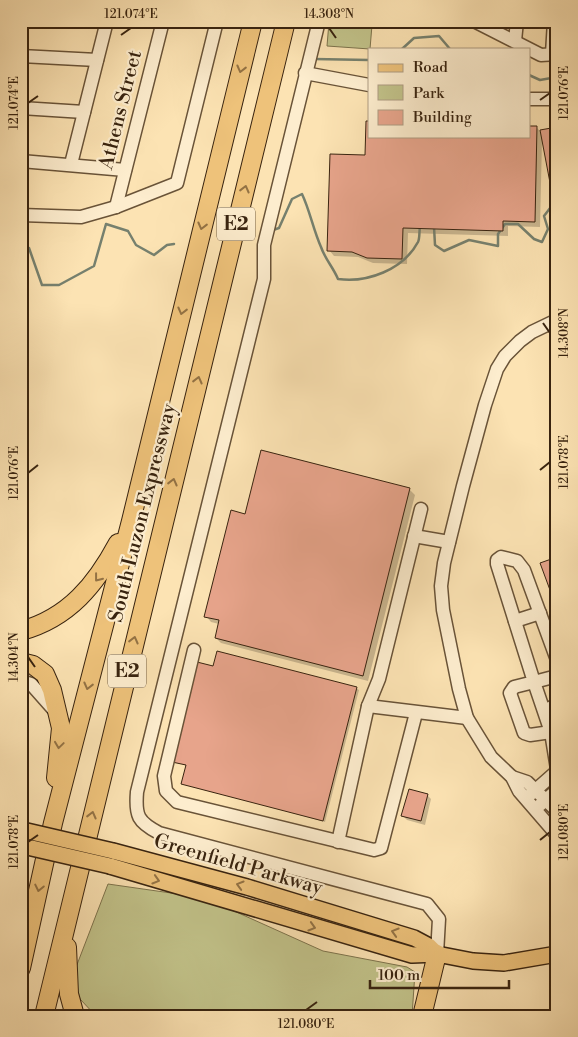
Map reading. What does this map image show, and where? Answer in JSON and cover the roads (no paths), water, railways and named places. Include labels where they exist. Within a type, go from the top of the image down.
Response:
[{"type":"highway","name":"South Luzon Expressway","points":[[21,968],[53,823],[131,521],[252,21]]},
{"type":"highway","name":"South Luzon Expressway","points":[[44,1016],[286,21]]},
{"type":"highway","points":[[21,631],[41,624],[63,611],[92,586],[131,521]]},
{"type":"highway","points":[[21,662],[33,665],[45,674],[52,690],[59,716],[61,728],[53,823]]},
{"type":"highway","points":[[68,914],[67,978],[75,1016]]},
{"type":"highway","points":[[422,1016],[437,954]]},
{"type":"main road","name":"Greenfield Parkway","points":[[23,838],[111,858],[398,952],[412,955],[437,954],[473,961],[504,963],[557,954]]},
{"type":"street","points":[[71,164],[107,21]]},
{"type":"street","name":"Athens Street","points":[[116,207],[163,21]]},
{"type":"street","points":[[21,215],[81,216],[116,207],[177,183],[217,21]]},
{"type":"street","points":[[319,21],[264,245],[264,278],[137,792],[137,809],[139,818],[146,826],[159,833],[427,904],[439,919],[437,954]]},
{"type":"street","points":[[516,41],[517,21]]},
{"type":"street","points":[[530,49],[541,55],[554,54],[554,21]]},
{"type":"street","points":[[477,22],[528,48]]},
{"type":"street","points":[[21,56],[97,60]]},
{"type":"street","points":[[305,73],[327,79],[368,85]]},
{"type":"street","points":[[530,99],[557,99]]},
{"type":"street","points":[[21,108],[84,112]]},
{"type":"street","points":[[21,161],[125,170]]},
{"type":"street","points":[[557,320],[532,332],[520,341],[505,356],[497,369],[485,405],[449,542],[441,586],[443,610],[458,689],[467,718],[491,757],[512,777],[534,811],[557,835]]},
{"type":"street","points":[[338,842],[368,706],[379,680],[421,509]]},
{"type":"street","points":[[414,536],[449,542]]},
{"type":"street","points":[[525,799],[557,770],[551,732],[551,708],[534,682],[497,564],[497,560],[501,557],[520,563],[557,660]]},
{"type":"street","points":[[515,621],[540,613]]},
{"type":"street","points":[[194,650],[164,776],[166,791],[176,802],[338,842],[374,850],[381,848],[416,713]]},
{"type":"street","points":[[551,732],[530,735],[524,733],[510,693],[514,687],[557,676]]},
{"type":"street","points":[[21,681],[31,684],[48,700],[59,716]]},
{"type":"street","points":[[368,706],[467,718]]},
{"type":"street","points":[[512,777],[527,782],[557,812]]},
{"type":"street","points":[[534,811],[557,790]]},
{"type":"waterway","points":[[403,48],[414,38],[439,36],[449,48]]},
{"type":"waterway","points":[[314,59],[368,60]]},
{"type":"waterway","points":[[530,75],[540,80],[557,77]]},
{"type":"waterway","points":[[273,230],[279,228],[292,199],[302,194],[318,240],[338,279],[349,280],[372,276],[394,267],[411,252],[418,242],[420,227]]},
{"type":"waterway","points":[[434,227],[435,245],[444,251],[469,240],[498,246],[498,234],[505,224],[518,224],[534,239],[542,242],[548,229],[544,216],[557,199]]},
{"type":"waterway","points":[[21,247],[29,248],[42,285],[59,285],[94,266],[106,224],[128,231],[136,245],[154,255],[167,245],[174,244]]}]
